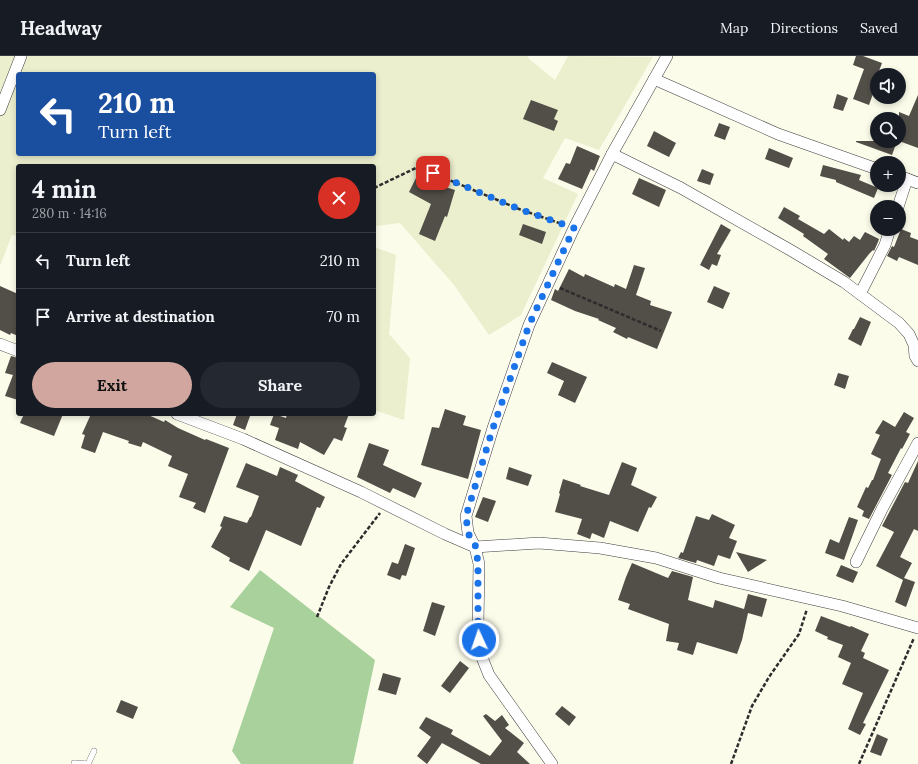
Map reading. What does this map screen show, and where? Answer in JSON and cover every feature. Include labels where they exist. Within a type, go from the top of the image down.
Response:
[{"type":"street","points":[[0,110],[21,56]]},
{"type":"street","points":[[552,764],[489,675],[480,655],[478,624],[478,564],[476,547],[468,533],[466,516],[493,428],[526,332],[574,228],[612,154],[667,56]]},
{"type":"street","points":[[654,80],[778,134],[870,166]]},
{"type":"street","points":[[612,154],[681,188],[844,282],[899,323],[909,334],[914,345],[915,356],[918,361]]},
{"type":"street","points":[[906,179],[918,183]]},
{"type":"street","points":[[860,294],[885,245],[888,236]]},
{"type":"street","points":[[0,344],[16,350]]},
{"type":"street","points":[[182,416],[243,439],[385,504],[445,534],[476,547],[538,543],[600,548],[656,558],[719,578],[842,606],[916,632]]},
{"type":"street","points":[[856,562],[882,509],[918,443]]},
{"type":"lane","points":[[74,764],[88,764],[94,751]]},
{"type":"path","points":[[376,187],[418,167],[519,209],[574,228]]},
{"type":"path","points":[[548,283],[661,331]]},
{"type":"path","points":[[317,617],[329,587],[341,564],[377,518],[385,504]]},
{"type":"path","points":[[730,764],[752,706],[769,677],[799,634],[810,599]]},
{"type":"path","points":[[859,764],[916,632]]},
{"type":"green space","points":[[0,56],[529,56],[528,58],[555,80],[568,56],[653,57],[599,150],[565,138],[543,178],[578,194],[521,315],[489,335],[454,285],[400,223],[376,226],[376,164],[16,164],[16,236],[12,235],[0,266]]},
{"type":"green space","points":[[376,248],[396,255],[389,334],[410,358],[404,420],[376,411]]},
{"type":"green space","points":[[260,570],[375,660],[353,764],[241,764],[232,751],[274,628],[230,607]]},
{"type":"building","points":[[856,56],[863,56],[882,63],[880,68],[870,68],[869,105],[853,99],[864,69],[853,65]]},
{"type":"building","points":[[837,94],[848,98],[843,111],[833,108]]},
{"type":"building","points":[[918,95],[918,148],[906,144],[906,115],[909,116]]},
{"type":"building","points":[[531,100],[558,110],[554,119],[558,121],[554,131],[523,119]]},
{"type":"building","points":[[719,123],[730,127],[725,140],[714,136]]},
{"type":"building","points":[[654,131],[676,143],[669,157],[647,146]]},
{"type":"building","points":[[870,141],[870,147],[856,142]]},
{"type":"building","points":[[577,146],[600,156],[594,171],[591,169],[582,189],[558,179],[566,163],[570,164]]},
{"type":"building","points":[[769,148],[793,158],[789,168],[765,159]]},
{"type":"building","points":[[873,148],[894,148],[892,155]]},
{"type":"building","points":[[823,165],[861,175],[859,180],[870,185],[870,192],[876,192],[874,198],[836,182],[836,180],[820,176]]},
{"type":"building","points":[[702,169],[714,174],[710,185],[697,181]]},
{"type":"building","points":[[419,172],[431,178],[429,182],[455,190],[447,217],[445,216],[435,241],[419,234],[431,204],[409,192]]},
{"type":"building","points":[[639,178],[666,190],[659,207],[632,194]]},
{"type":"building","points":[[784,207],[800,216],[798,219],[824,234],[829,229],[843,240],[844,238],[849,242],[854,236],[860,240],[865,232],[870,236],[879,239],[874,251],[873,250],[869,254],[850,278],[824,259],[828,254],[803,236],[804,234],[778,218]]},
{"type":"building","points":[[523,224],[546,232],[542,244],[519,235]]},
{"type":"building","points":[[721,224],[731,230],[717,254],[721,255],[717,266],[712,264],[709,270],[700,265]]},
{"type":"building","points":[[906,231],[911,233],[910,237],[918,240],[918,265],[899,257],[897,261],[887,256],[892,246],[894,247],[898,236],[906,236]]},
{"type":"building","points":[[634,265],[645,268],[636,295],[651,301],[650,305],[672,312],[657,349],[628,337],[627,339],[613,332],[616,328],[598,320],[599,319],[575,311],[551,300],[555,289],[558,291],[569,269],[584,277],[585,274],[614,287],[615,284],[626,289]]},
{"type":"building","points":[[0,286],[16,293],[16,335],[11,333],[10,335],[0,330]]},
{"type":"building","points":[[714,286],[730,293],[723,309],[707,302]]},
{"type":"building","points":[[860,317],[871,322],[861,346],[848,339]]},
{"type":"building","points":[[11,356],[16,357],[16,399],[5,396],[13,375],[5,373]]},
{"type":"building","points":[[552,362],[587,377],[575,403],[558,395],[564,381],[547,373]]},
{"type":"building","points":[[838,373],[849,376],[845,389],[834,385]]},
{"type":"building","points":[[445,409],[466,416],[463,425],[481,430],[468,479],[421,465],[432,427],[439,428]]},
{"type":"building","points":[[904,412],[914,418],[906,432],[910,434],[888,473],[892,475],[869,519],[862,516],[864,511],[857,507],[866,487],[868,488],[873,480],[881,459],[871,454],[880,435],[875,433],[883,420],[895,427]]},
{"type":"building","points":[[23,416],[62,416],[54,436],[20,423]]},
{"type":"building","points":[[90,416],[150,416],[164,422],[165,420],[178,428],[205,440],[206,439],[229,448],[205,513],[193,508],[196,503],[179,497],[188,474],[168,466],[172,456],[143,442],[141,447],[103,432],[95,453],[81,448],[85,435],[82,434]]},
{"type":"building","points":[[236,416],[250,416],[245,430],[233,425]]},
{"type":"building","points":[[273,416],[286,418],[286,416],[348,416],[344,427],[347,428],[342,441],[334,438],[324,455],[300,442],[298,449],[275,440],[279,428],[270,425]]},
{"type":"building","points":[[369,443],[389,450],[383,465],[422,483],[415,498],[393,488],[390,493],[357,477]]},
{"type":"building","points":[[918,461],[918,531],[914,529],[900,557],[912,563],[904,578],[915,582],[906,607],[895,602],[903,580],[876,566],[894,532],[882,526],[905,482],[908,483]]},
{"type":"building","points":[[622,462],[637,468],[631,485],[657,497],[651,508],[649,507],[638,532],[610,521],[604,538],[592,533],[590,539],[577,534],[582,519],[555,512],[563,479],[609,495]]},
{"type":"building","points":[[246,463],[277,476],[280,467],[298,475],[295,481],[325,497],[320,508],[317,507],[301,546],[266,530],[249,571],[229,561],[230,558],[211,547],[222,527],[220,526],[224,516],[247,523],[251,517],[259,496],[236,487]]},
{"type":"building","points":[[509,467],[532,475],[528,486],[506,479]]},
{"type":"building","points":[[483,497],[496,501],[488,522],[475,517]]},
{"type":"building","points":[[712,514],[735,525],[729,538],[737,541],[730,559],[718,555],[714,566],[697,560],[696,563],[678,558],[681,552],[683,553],[696,516],[709,520]]},
{"type":"building","points":[[849,517],[858,520],[844,560],[825,553],[830,539],[839,543]]},
{"type":"building","points":[[405,544],[415,548],[406,576],[402,575],[400,580],[387,575],[392,562],[398,564]]},
{"type":"building","points":[[736,552],[767,560],[748,572]]},
{"type":"building","points":[[632,563],[668,578],[672,571],[693,577],[688,600],[713,608],[715,600],[744,609],[748,594],[767,599],[762,617],[748,613],[742,640],[737,654],[697,642],[693,655],[677,650],[679,643],[666,641],[669,624],[628,609],[630,604],[618,600]]},
{"type":"building","points":[[841,565],[858,572],[853,583],[836,576]]},
{"type":"building","points":[[432,602],[445,606],[435,636],[423,631]]},
{"type":"building","points":[[821,616],[869,634],[861,651],[865,653],[863,658],[889,670],[863,723],[866,724],[860,735],[848,729],[863,693],[842,684],[851,663],[838,657],[843,645],[827,639],[828,637],[815,631]]},
{"type":"building","points":[[460,661],[469,668],[450,693],[441,686]]},
{"type":"building","points":[[383,673],[401,678],[396,695],[378,690]]},
{"type":"building","points":[[121,700],[138,707],[133,719],[116,712]]},
{"type":"building","points":[[562,706],[576,717],[569,726],[555,714]]},
{"type":"building","points":[[486,714],[495,721],[502,715],[509,725],[505,728],[524,743],[517,752],[530,764],[481,764],[442,743],[427,764],[417,756],[431,737],[419,728],[426,717],[453,730],[451,734],[490,756],[502,741],[483,716]]},
{"type":"building","points":[[877,734],[888,739],[881,756],[870,752]]},
{"type":"route","points":[[433,173],[519,209],[574,228],[529,325],[493,428],[466,516],[468,533],[476,547],[478,564],[479,640]]}]
